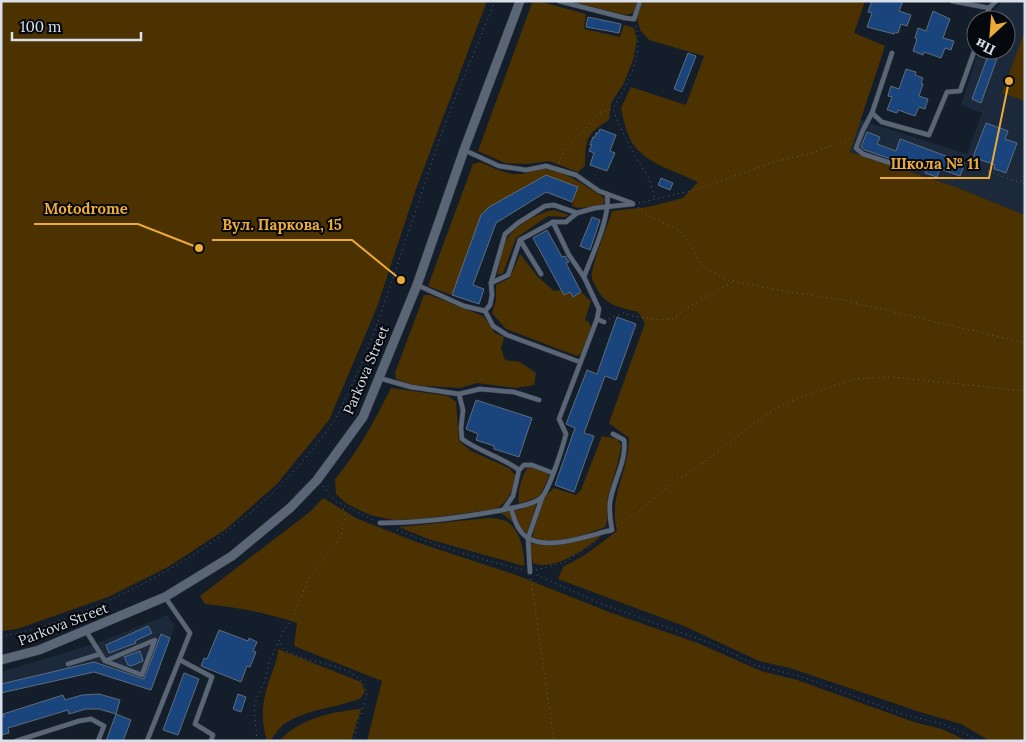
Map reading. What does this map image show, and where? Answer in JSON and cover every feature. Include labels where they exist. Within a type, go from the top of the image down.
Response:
[{"type":"street","name":"Parkova Street","points":[[1,660],[39,650],[165,597],[232,556],[290,508],[317,480],[364,418],[417,285],[464,150],[520,1]]},
{"type":"lane","points":[[559,1],[634,19],[640,1]]},
{"type":"lane","points":[[952,1],[990,8],[996,1]]},
{"type":"lane","points":[[892,54],[872,113],[856,148],[863,154],[908,169]]},
{"type":"lane","points":[[872,113],[882,122],[929,135],[947,92],[960,90],[971,60]]},
{"type":"lane","points":[[464,150],[499,166],[526,170],[546,166],[576,175],[598,191],[633,204]]},
{"type":"lane","points":[[584,277],[605,221],[608,201],[607,194]]},
{"type":"lane","points":[[491,283],[508,274],[520,240],[553,222],[566,222],[577,213],[595,208],[633,204]]},
{"type":"lane","points":[[485,311],[490,305],[492,295],[491,283],[506,234],[518,223],[545,206],[554,205],[577,213]]},
{"type":"lane","points":[[530,572],[528,538],[566,434],[559,419],[597,320],[599,309],[584,277],[569,255],[553,222]]},
{"type":"lane","points":[[520,240],[541,274]]},
{"type":"lane","points":[[417,285],[464,306],[485,311],[493,326],[506,335],[580,362]]},
{"type":"lane","points":[[597,320],[604,322]]},
{"type":"lane","points":[[379,378],[411,387],[459,394],[480,389],[514,392],[539,400]]},
{"type":"lane","points":[[459,394],[463,410],[462,440],[473,448],[519,470]]},
{"type":"lane","points":[[511,508],[520,529],[528,538],[543,543],[569,541],[590,534],[612,530],[609,515],[610,501],[625,449],[624,440],[613,434]]},
{"type":"lane","points":[[504,509],[514,496],[519,470],[524,465],[532,465],[553,472]]},
{"type":"lane","points":[[380,523],[421,522],[460,517],[524,506],[542,498]]},
{"type":"lane","points":[[147,741],[190,633],[165,597]]},
{"type":"lane","points":[[86,631],[105,661],[142,675],[155,640],[105,661]]},
{"type":"lane","points":[[68,664],[100,654]]},
{"type":"lane","points":[[180,660],[212,677],[195,724],[213,735],[211,741]]},
{"type":"lane","points":[[16,741],[90,719],[104,726],[98,741]]},
{"type":"path","points":[[1,636],[14,634],[80,613],[122,595],[167,572],[209,545],[251,513],[279,488],[308,456],[335,420],[360,369],[443,131],[496,1]]},
{"type":"path","points":[[556,169],[563,153],[577,136],[598,115],[613,108],[626,86],[634,66],[640,39],[634,19]]},
{"type":"path","points":[[613,108],[633,153],[649,178],[655,200]]},
{"type":"path","points":[[633,204],[699,189],[774,162],[812,153],[860,136]]},
{"type":"path","points":[[1021,183],[1025,171]]},
{"type":"path","points":[[988,172],[1025,184]]},
{"type":"path","points":[[633,204],[650,217],[677,229],[687,238],[701,265],[727,280],[843,300],[1025,343]]},
{"type":"path","points":[[604,322],[623,312],[632,316],[658,320],[673,319],[685,309],[733,282]]},
{"type":"path","points":[[612,530],[640,511],[671,484],[706,461],[757,421],[782,405],[823,389],[856,379],[893,377],[1025,391]]},
{"type":"path","points":[[317,480],[336,501],[380,523]]},
{"type":"path","points":[[257,741],[254,707],[265,681],[269,662],[280,642],[283,632],[292,620],[310,576],[336,545],[341,536],[345,519],[343,505]]},
{"type":"path","points":[[395,530],[462,553],[530,572],[599,603],[713,644],[755,665],[803,677],[902,714],[943,724],[981,741]]},
{"type":"path","points":[[530,572],[565,562],[599,540]]},
{"type":"path","points":[[530,572],[554,741]]},
{"type":"path","points":[[280,642],[286,652],[321,662],[352,674],[362,682],[367,694],[353,741]]},
{"type":"shaded area","points":[[1,1],[487,1],[416,189],[377,307],[329,420],[277,484],[226,529],[168,567],[108,597],[17,629],[1,631]]},
{"type":"shaded area","points":[[569,1],[637,1],[633,13],[626,15]]},
{"type":"shaded area","points":[[643,1],[865,1],[854,33],[885,46],[850,152],[956,187],[1025,215],[1025,741],[990,741],[961,724],[790,668],[759,661],[684,626],[558,579],[563,567],[585,555],[617,531],[615,507],[626,462],[629,438],[609,423],[645,323],[638,312],[607,301],[592,280],[594,265],[612,211],[648,207],[683,198],[698,182],[650,160],[636,148],[626,129],[621,108],[631,87],[686,105],[704,56],[649,40],[640,30],[637,18]]},
{"type":"shaded area","points":[[1002,1],[1025,1],[1025,215],[956,187],[850,152],[860,120],[967,154],[982,113],[961,105],[976,60],[1016,60],[1016,10],[995,10]]},
{"type":"shaded area","points":[[541,2],[586,14],[584,29],[620,37],[624,25],[634,28],[637,40],[633,60],[624,83],[611,103],[609,120],[596,129],[588,138],[585,166],[578,172],[549,161],[527,164],[505,163],[478,151],[532,3]]},
{"type":"shaded area","points":[[1025,30],[1025,101],[1002,93],[1014,60],[1016,60],[1016,55]]},
{"type":"shaded area","points":[[480,162],[500,171],[516,174],[539,169],[560,172],[578,181],[605,199],[603,205],[583,208],[572,206],[577,187],[546,175],[489,207],[481,215],[452,295],[428,286],[473,164]]},
{"type":"shaded area","points":[[554,210],[569,215],[565,217],[548,216],[516,238],[503,273],[497,275],[504,246],[512,232],[542,213]]},
{"type":"shaded area","points":[[520,254],[538,277],[554,291],[561,290],[564,295],[570,292],[573,297],[581,292],[591,301],[585,320],[589,322],[591,327],[581,354],[577,356],[506,329],[492,313],[496,300],[496,285],[510,278]]},
{"type":"shaded area","points":[[424,295],[430,295],[483,316],[495,333],[504,337],[501,349],[505,360],[520,362],[536,373],[534,385],[516,388],[477,383],[460,388],[412,385],[396,379],[395,373]]},
{"type":"shaded area","points":[[391,388],[448,396],[456,402],[459,441],[471,451],[509,468],[516,476],[507,499],[496,509],[421,519],[393,520],[370,515],[347,504],[336,494],[335,479],[359,447]]},
{"type":"shaded area","points":[[602,436],[617,439],[621,445],[608,497],[605,527],[569,539],[541,540],[532,537],[543,498],[554,488],[576,495],[581,490]]},
{"type":"shaded area","points":[[531,467],[547,472],[549,476],[540,496],[519,504],[521,481],[527,468]]},
{"type":"shaded area","points":[[323,498],[358,519],[419,543],[516,575],[609,612],[700,644],[761,671],[797,680],[914,722],[942,729],[967,741],[367,741],[382,681],[294,646],[297,623],[252,611],[205,604],[200,596],[311,511]]},
{"type":"shaded area","points":[[537,503],[527,533],[501,513],[522,509]]},
{"type":"shaded area","points":[[489,518],[506,521],[511,524],[518,534],[522,547],[524,566],[428,539],[399,527]]},
{"type":"shaded area","points":[[601,534],[587,547],[560,562],[541,565],[533,563],[529,545],[531,543],[550,545],[575,542]]},
{"type":"shaded area","points":[[167,615],[175,626],[151,690],[94,672],[1,693],[1,672],[100,642]]},
{"type":"shaded area","points":[[278,649],[361,682],[365,691],[361,698],[351,702],[292,719],[281,727],[270,741],[267,741],[263,724],[263,708]]},
{"type":"shaded area","points":[[361,709],[351,741],[279,741],[287,733],[317,718],[328,714]]},
{"type":"building","points":[[872,1],[903,1],[899,11],[911,15],[907,26],[901,24],[898,33],[895,32],[894,34],[867,27],[872,13],[868,12]]},
{"type":"building","points":[[933,11],[950,19],[943,38],[954,41],[951,50],[945,48],[941,58],[924,52],[923,55],[913,51],[918,28],[926,31]]},
{"type":"building","points":[[588,17],[621,24],[619,33],[586,27]]},
{"type":"building","points":[[688,53],[696,56],[682,92],[674,89]]},
{"type":"building","points":[[986,60],[996,60],[981,103],[972,99]]},
{"type":"building","points":[[906,69],[916,72],[915,75],[923,78],[919,96],[928,99],[925,109],[919,107],[915,116],[898,110],[897,113],[887,110],[892,97],[888,96],[891,86],[899,89]]},
{"type":"building","points":[[986,123],[1008,131],[1005,139],[1017,143],[1006,173],[994,169],[995,165],[973,157]]},
{"type":"building","points":[[600,129],[616,135],[610,151],[615,153],[607,171],[590,165],[594,153],[589,151],[592,145],[590,145],[593,137],[595,137]]},
{"type":"building","points":[[867,132],[880,137],[877,144],[896,151],[900,139],[965,163],[960,176],[940,169],[937,177],[925,173],[926,170],[894,158],[894,160],[865,150],[861,147]]},
{"type":"building","points":[[546,175],[578,187],[572,202],[546,192],[496,223],[473,285],[484,289],[479,304],[452,295],[481,215],[489,207]]},
{"type":"building","points":[[661,178],[673,183],[670,190],[658,185]]},
{"type":"building","points":[[592,217],[600,220],[590,250],[580,246]]},
{"type":"building","points":[[547,230],[562,257],[565,256],[569,262],[566,263],[581,292],[573,297],[570,292],[564,295],[533,238]]},
{"type":"building","points":[[617,317],[636,324],[616,380],[605,376],[584,433],[594,436],[574,492],[555,485],[575,428],[566,424],[587,370],[597,374]]},
{"type":"building","points":[[476,400],[532,418],[519,457],[494,449],[494,446],[476,440],[478,434],[466,429]]},
{"type":"building","points":[[148,626],[152,633],[135,641],[136,643],[109,653],[106,645]]},
{"type":"building","points":[[219,630],[248,641],[249,638],[257,642],[253,651],[256,652],[250,667],[247,666],[241,682],[201,666],[204,658],[207,659]]},
{"type":"building","points":[[161,634],[170,638],[151,690],[94,672],[1,693],[1,684],[94,662],[144,679]]},
{"type":"building","points":[[140,651],[143,661],[131,666],[128,665],[124,657]]},
{"type":"building","points":[[184,673],[199,679],[178,735],[163,730]]},
{"type":"building","points":[[99,694],[120,700],[116,714],[99,709],[86,709],[69,714],[68,710],[8,728],[9,733],[1,735],[1,712],[4,717],[3,714],[63,695],[65,700],[82,695]]},
{"type":"building","points":[[238,694],[246,697],[241,712],[233,709]]},
{"type":"building","points":[[116,714],[131,720],[123,741],[106,741]]},
{"type":"place","name":"Школа № 11","points":[[1009,81]]},
{"type":"place","name":"Motodrome","points":[[199,248]]},
{"type":"place","name":"Вул. Паркова, 15","points":[[401,280]]}]
